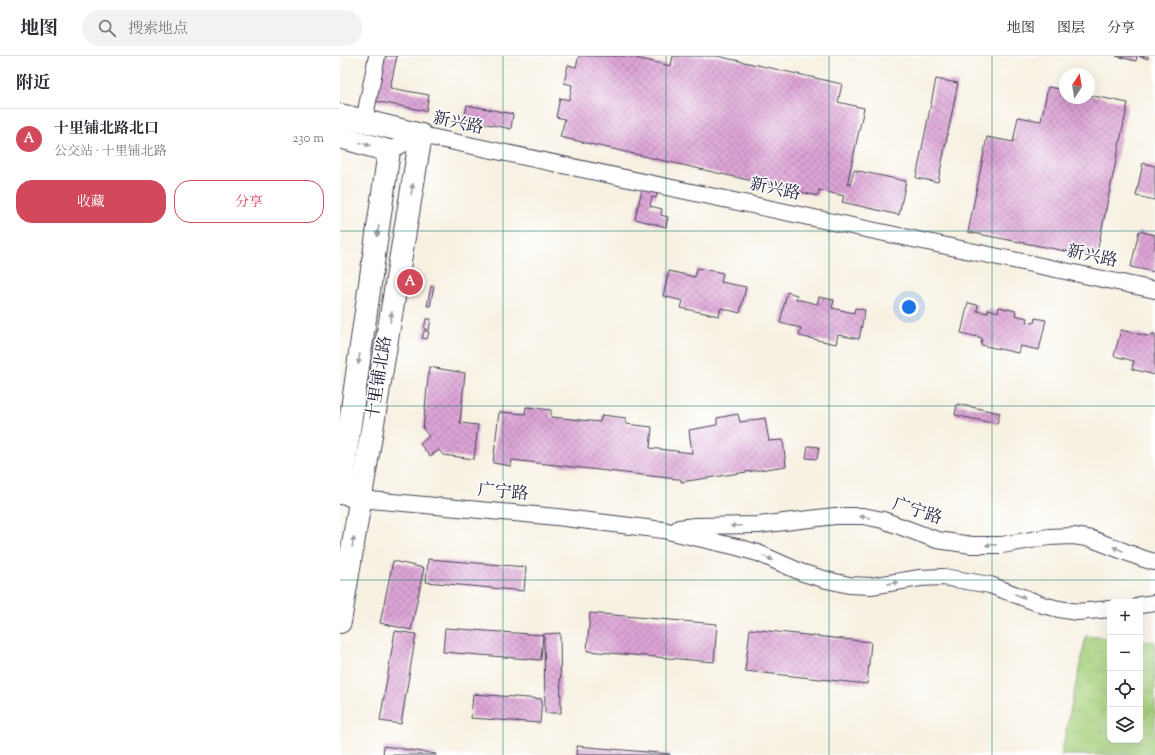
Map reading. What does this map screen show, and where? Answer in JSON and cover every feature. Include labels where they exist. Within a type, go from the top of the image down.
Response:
[{"type":"street","points":[[377,56],[347,121],[421,135]]},
{"type":"street","name":"新兴路","points":[[389,151],[421,135],[1155,290]]},
{"type":"street","name":"十里铺北路","points":[[340,622],[350,498],[421,135]]},
{"type":"street","points":[[340,137],[389,151]]},
{"type":"street","name":"十里铺北路","points":[[340,493],[389,151]]},
{"type":"street","name":"广宁路","points":[[350,498],[557,517],[663,530],[737,547],[804,573],[849,585],[871,586],[920,578],[943,577],[990,585],[1043,605],[1059,609],[1078,612],[1107,609]]},
{"type":"street","name":"广宁路","points":[[663,530],[696,526],[759,525],[835,516],[857,516],[883,520],[937,540],[972,545],[1002,545],[1049,537],[1080,537],[1108,544],[1155,562]]},
{"type":"street","points":[[1143,605],[1155,603]]},
{"type":"green space","points":[[1086,636],[1107,638],[1107,743],[1143,743],[1143,641],[1155,642],[1155,755],[1061,755]]},
{"type":"building","points":[[382,56],[397,56],[390,88],[429,95],[426,111],[375,101]]},
{"type":"building","points":[[579,56],[628,56],[671,66],[673,56],[717,56],[842,84],[838,102],[864,108],[847,185],[850,185],[854,170],[906,181],[899,215],[842,202],[844,196],[819,190],[818,196],[560,137],[565,119],[556,117],[560,98],[569,100],[572,85],[564,83],[568,65],[576,67]]},
{"type":"building","points":[[1116,56],[1137,56],[1136,61]]},
{"type":"building","points":[[1139,56],[1148,56],[1148,59]]},
{"type":"building","points":[[936,79],[958,83],[938,182],[916,178]]},
{"type":"building","points":[[1048,87],[1059,89],[1059,104],[1095,104],[1095,96],[1128,103],[1096,257],[968,232],[987,137],[1013,142],[1018,117],[1041,121]]},
{"type":"building","points":[[467,105],[513,114],[511,129],[464,119]]},
{"type":"building","points":[[1143,163],[1155,166],[1155,200],[1136,196]]},
{"type":"building","points":[[643,185],[658,189],[656,198],[652,197],[650,206],[662,209],[661,215],[668,217],[666,227],[635,219]]},
{"type":"building","points":[[1139,231],[1155,235],[1155,272],[1131,267]]},
{"type":"building","points":[[697,268],[723,273],[721,282],[746,287],[740,313],[721,308],[719,316],[681,308],[683,301],[663,296],[669,271],[695,277]]},
{"type":"building","points":[[431,286],[434,286],[430,306],[427,306]]},
{"type":"building","points":[[787,292],[797,295],[796,299],[817,304],[819,297],[834,300],[832,308],[854,313],[855,308],[865,310],[859,339],[838,335],[836,344],[799,336],[801,328],[780,323]]},
{"type":"building","points":[[968,303],[978,305],[977,311],[988,313],[988,309],[998,312],[999,307],[1016,311],[1015,315],[1027,318],[1026,322],[1034,323],[1035,318],[1046,320],[1039,350],[1020,346],[1018,353],[981,345],[982,338],[961,333]]},
{"type":"building","points":[[426,319],[431,319],[429,330],[424,329]]},
{"type":"building","points":[[1121,330],[1151,337],[1152,334],[1155,334],[1155,375],[1132,369],[1134,361],[1114,356]]},
{"type":"building","points":[[424,331],[429,332],[427,339],[422,338]]},
{"type":"building","points":[[429,367],[465,373],[460,423],[478,425],[474,459],[443,455],[439,450],[430,456],[420,444],[429,436],[423,429]]},
{"type":"building","points":[[957,404],[1000,413],[997,424],[955,415]]},
{"type":"building","points":[[526,407],[551,410],[551,417],[600,422],[602,415],[626,418],[626,424],[652,427],[650,448],[692,453],[689,430],[717,425],[717,418],[738,414],[740,422],[765,418],[769,441],[783,440],[786,466],[681,482],[681,479],[512,460],[511,466],[493,463],[499,412],[525,414]]},
{"type":"building","points":[[808,446],[819,447],[817,459],[806,458]]},
{"type":"building","points":[[428,559],[526,567],[524,591],[426,582]]},
{"type":"building","points":[[393,561],[424,568],[411,630],[380,623]]},
{"type":"building","points":[[590,613],[717,624],[714,662],[587,651]]},
{"type":"building","points":[[445,628],[543,635],[541,660],[443,652]]},
{"type":"building","points":[[750,629],[871,642],[867,684],[745,671]]},
{"type":"building","points":[[395,631],[416,634],[401,724],[380,721]]},
{"type":"building","points":[[560,633],[561,713],[545,713],[544,634]]},
{"type":"building","points":[[473,694],[542,699],[540,723],[471,718]]},
{"type":"building","points":[[384,746],[436,754],[436,755],[383,755]]},
{"type":"building","points":[[577,746],[670,754],[670,755],[576,755]]},
{"type":"place","name":"十里铺北路北口","points":[[410,282]]}]
